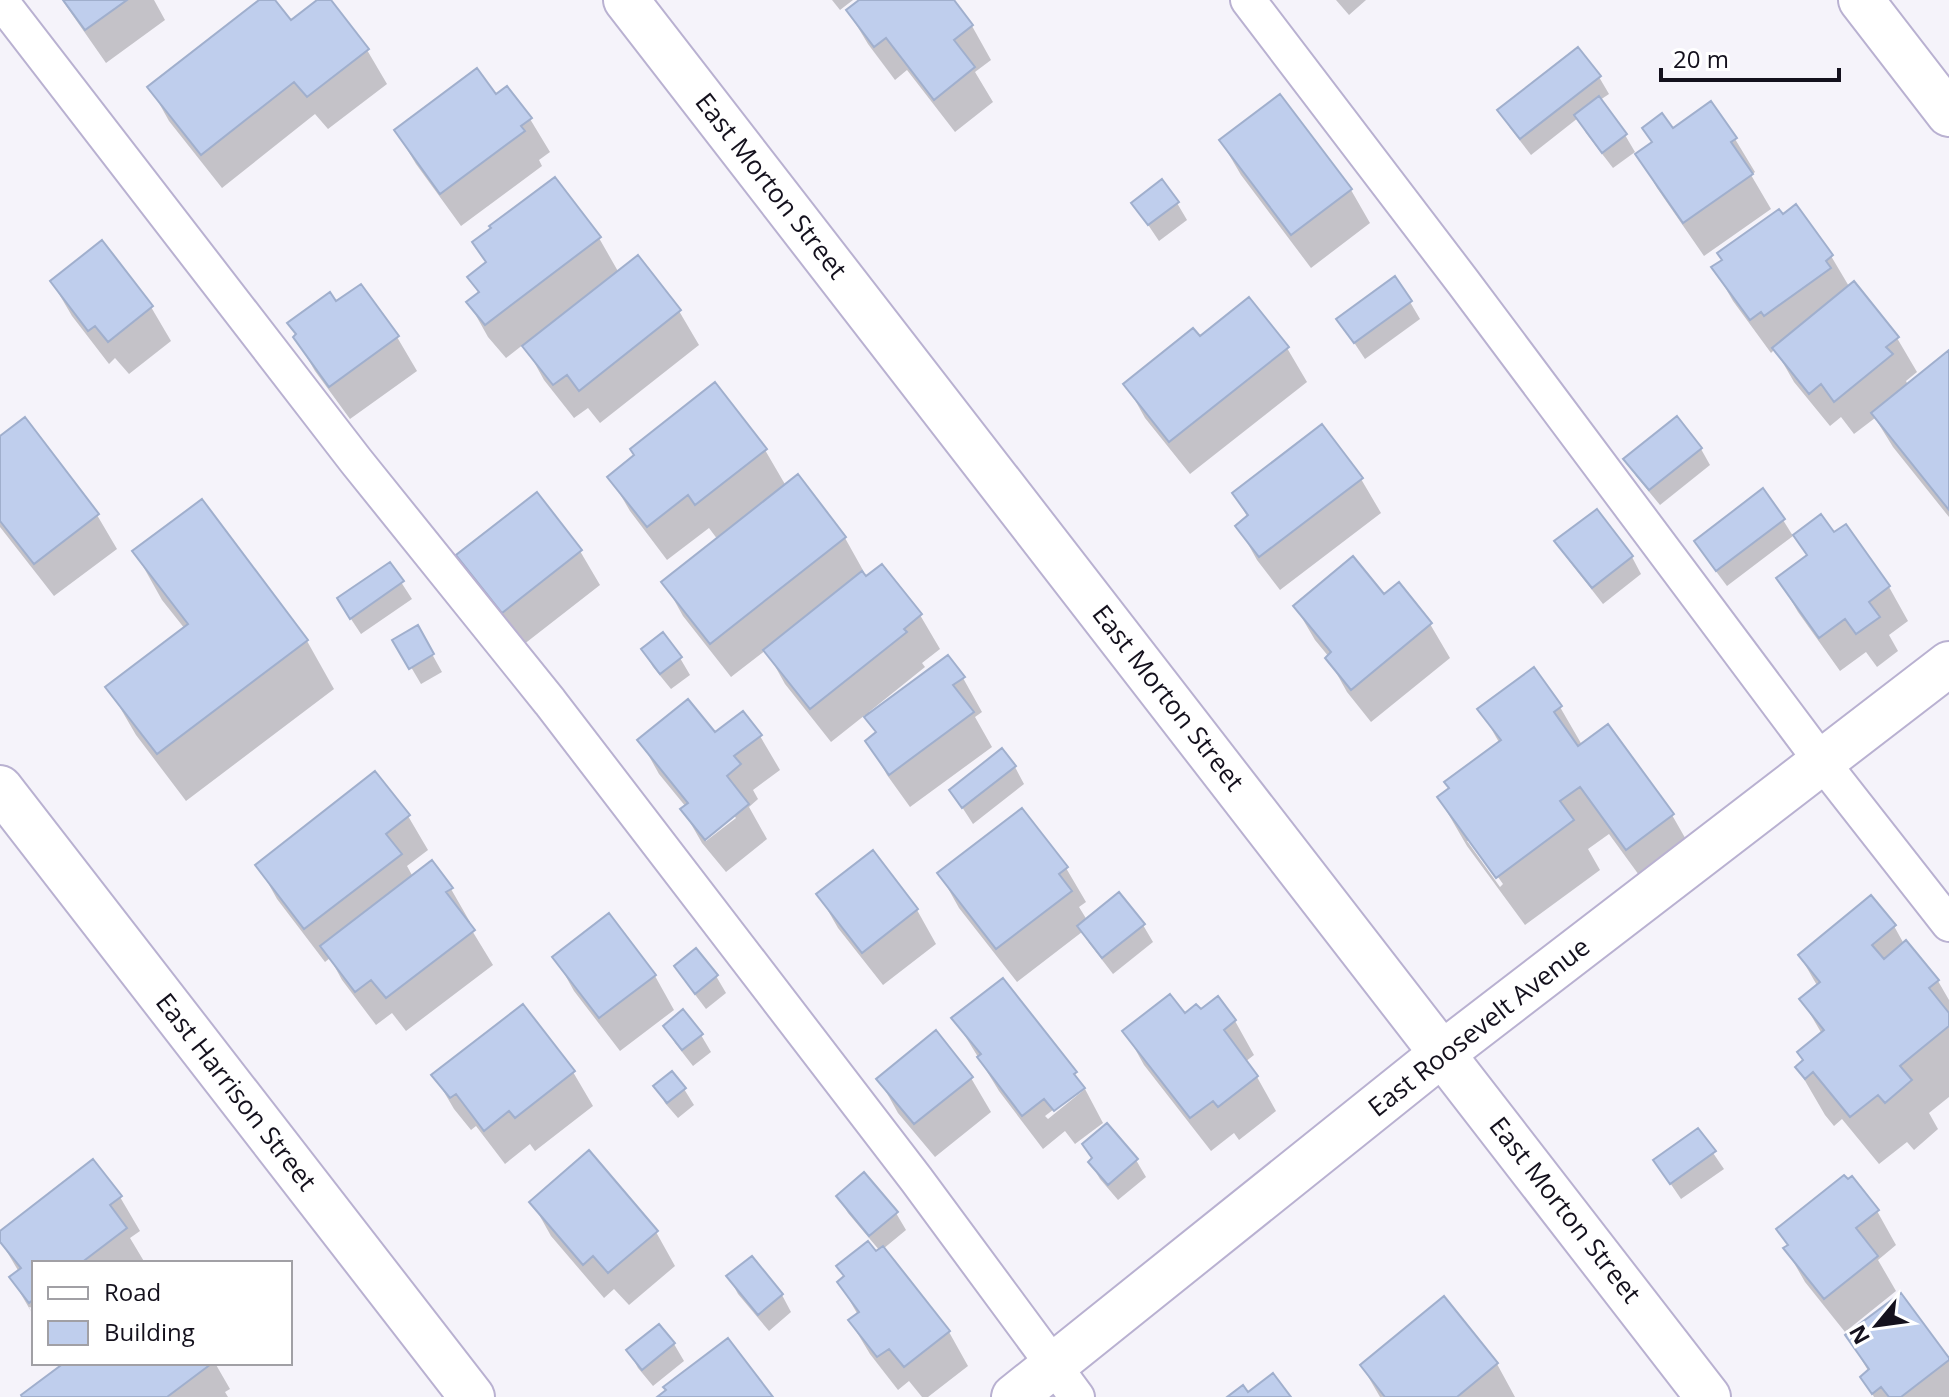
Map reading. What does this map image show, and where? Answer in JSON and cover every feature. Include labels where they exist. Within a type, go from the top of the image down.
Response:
[{"type":"street","name":"East Morton Street","points":[[626,0],[1708,1397]]},
{"type":"street","points":[[1861,0],[1949,114]]},
{"type":"street","name":"East Roosevelt Avenue","points":[[1014,1397],[1066,1381],[1443,1053],[1949,664]]},
{"type":"street","name":"East Harrison Street","points":[[0,788],[472,1397]]},
{"type":"lane","points":[[0,0],[337,437],[550,702],[916,1179],[1066,1381]]},
{"type":"lane","points":[[1248,0],[1822,762],[1949,924]]},
{"type":"building","points":[[63,0],[127,0],[85,30]]},
{"type":"building","points":[[259,0],[275,0],[291,20],[317,0],[331,0],[369,49],[307,97],[294,82],[201,155],[147,87]]},
{"type":"building","points":[[859,0],[954,0],[973,25],[954,40],[975,67],[934,100],[886,38],[874,47],[846,10]]},
{"type":"building","points":[[1578,47],[1601,76],[1520,139],[1497,110]]},
{"type":"building","points":[[477,68],[496,94],[507,86],[532,118],[521,126],[525,131],[440,194],[394,130]]},
{"type":"building","points":[[1280,94],[1352,189],[1291,235],[1219,140]]},
{"type":"building","points":[[1599,96],[1627,134],[1602,153],[1574,115]]},
{"type":"building","points":[[1711,101],[1737,138],[1731,142],[1753,174],[1683,223],[1635,154],[1652,142],[1642,128],[1662,113],[1673,128]]},
{"type":"building","points":[[555,177],[601,237],[485,325],[466,302],[479,292],[467,277],[486,262],[472,242]]},
{"type":"building","points":[[1162,179],[1179,202],[1148,225],[1131,203]]},
{"type":"building","points":[[1796,204],[1833,255],[1826,261],[1831,268],[1764,316],[1761,312],[1750,320],[1711,267],[1722,260],[1717,253],[1779,209],[1783,214]]},
{"type":"building","points":[[102,240],[153,306],[108,342],[95,326],[88,331],[50,281]]},
{"type":"building","points":[[638,255],[681,310],[579,391],[567,375],[553,385],[522,346]]},
{"type":"building","points":[[1395,276],[1412,301],[1354,343],[1336,319]]},
{"type":"building","points":[[1854,281],[1899,337],[1886,347],[1893,354],[1834,402],[1821,384],[1809,394],[1772,348]]},
{"type":"building","points":[[361,284],[399,336],[329,387],[293,337],[296,334],[287,323],[330,292],[336,301]]},
{"type":"building","points":[[1249,297],[1289,347],[1169,442],[1123,384],[1193,328],[1200,336]]},
{"type":"building","points":[[1949,350],[1949,510],[1871,413]]},
{"type":"building","points":[[715,382],[767,449],[695,505],[688,495],[647,527],[607,477],[634,455],[630,449]]},
{"type":"building","points":[[1677,416],[1702,448],[1649,490],[1623,459]]},
{"type":"building","points":[[25,417],[99,514],[34,564],[0,521],[0,436]]},
{"type":"building","points":[[1322,424],[1363,478],[1259,557],[1235,526],[1248,515],[1232,493]]},
{"type":"building","points":[[798,474],[846,537],[710,644],[661,582]]},
{"type":"building","points":[[1763,488],[1785,519],[1716,571],[1694,541]]},
{"type":"building","points":[[537,492],[582,550],[502,613],[456,555]]},
{"type":"building","points":[[202,499],[308,640],[157,754],[105,687],[188,624],[132,551]]},
{"type":"building","points":[[1597,509],[1633,556],[1592,588],[1554,541]]},
{"type":"building","points":[[1821,514],[1834,532],[1846,524],[1890,586],[1869,602],[1880,617],[1856,634],[1845,619],[1819,638],[1776,578],[1807,555],[1793,535]]},
{"type":"building","points":[[1353,556],[1384,594],[1399,582],[1432,623],[1351,690],[1325,658],[1331,652],[1293,606]]},
{"type":"building","points":[[390,562],[404,581],[350,619],[337,598]]},
{"type":"building","points":[[882,564],[922,614],[904,629],[907,632],[810,709],[763,650],[862,571],[866,576]]},
{"type":"building","points":[[418,625],[434,654],[409,669],[392,640]]},
{"type":"building","points":[[663,632],[682,657],[660,674],[641,649]]},
{"type":"building","points":[[948,655],[965,677],[953,685],[974,712],[889,775],[865,741],[876,732],[864,717]]},
{"type":"building","points":[[1534,667],[1562,706],[1554,712],[1578,746],[1608,724],[1674,814],[1626,850],[1580,787],[1560,801],[1574,820],[1496,878],[1437,797],[1449,788],[1444,782],[1501,740],[1477,709]]},
{"type":"building","points":[[688,699],[715,732],[743,711],[762,735],[734,756],[741,764],[727,776],[749,804],[705,840],[680,809],[688,803],[637,740]]},
{"type":"building","points":[[1002,748],[1016,766],[962,808],[949,790]]},
{"type":"building","points":[[375,771],[410,815],[386,834],[402,854],[304,929],[255,865]]},
{"type":"building","points":[[1022,808],[1068,867],[1059,874],[1072,891],[996,949],[937,873]]},
{"type":"building","points":[[873,850],[918,909],[862,953],[816,894]]},
{"type":"building","points":[[432,860],[453,888],[446,892],[475,930],[386,998],[371,980],[355,992],[320,946]]},
{"type":"building","points":[[1119,892],[1145,924],[1102,958],[1077,926]]},
{"type":"building","points":[[1871,895],[1896,925],[1872,945],[1884,959],[1906,940],[1939,980],[1929,988],[1949,1013],[1949,1026],[1900,1066],[1912,1080],[1885,1103],[1878,1095],[1850,1117],[1813,1072],[1805,1079],[1795,1067],[1803,1060],[1797,1052],[1824,1030],[1799,999],[1820,982],[1798,955]]},
{"type":"building","points":[[609,913],[656,975],[599,1018],[552,957]]},
{"type":"building","points":[[696,948],[718,975],[695,994],[674,966]]},
{"type":"building","points":[[1003,978],[1077,1072],[1074,1074],[1085,1088],[1054,1111],[1044,1099],[1022,1116],[977,1057],[981,1054],[951,1018]]},
{"type":"building","points":[[1170,994],[1185,1013],[1196,1004],[1201,1009],[1218,996],[1236,1020],[1224,1030],[1258,1076],[1218,1107],[1213,1101],[1190,1118],[1122,1031]]},
{"type":"building","points":[[523,1004],[575,1071],[515,1118],[509,1111],[484,1131],[456,1094],[450,1098],[431,1075]]},
{"type":"building","points":[[683,1009],[703,1034],[682,1050],[663,1026]]},
{"type":"building","points":[[936,1030],[973,1077],[914,1124],[876,1079]]},
{"type":"building","points":[[672,1071],[686,1088],[667,1103],[653,1086]]},
{"type":"building","points":[[1107,1123],[1138,1159],[1108,1185],[1088,1162],[1092,1158],[1082,1144]]},
{"type":"building","points":[[1698,1128],[1716,1151],[1670,1184],[1653,1160]]},
{"type":"building","points":[[589,1150],[658,1231],[608,1273],[593,1256],[583,1265],[529,1202]]},
{"type":"building","points":[[93,1159],[122,1196],[110,1205],[127,1228],[84,1261],[32,1261],[32,1301],[29,1303],[9,1277],[21,1268],[0,1242],[0,1231]]},
{"type":"building","points":[[864,1172],[898,1212],[869,1236],[836,1196]]},
{"type":"building","points":[[1844,1175],[1848,1179],[1852,1176],[1879,1210],[1856,1228],[1878,1256],[1824,1299],[1783,1248],[1788,1245],[1776,1229]]},
{"type":"building","points":[[868,1241],[876,1251],[883,1246],[950,1331],[904,1367],[889,1349],[877,1357],[848,1320],[859,1312],[837,1282],[844,1276],[836,1266]]},
{"type":"building","points":[[752,1256],[783,1294],[758,1315],[726,1276]]},
{"type":"building","points":[[1901,1293],[1949,1360],[1901,1397],[1889,1397],[1881,1387],[1872,1394],[1860,1377],[1869,1369],[1845,1335]]},
{"type":"building","points":[[1444,1296],[1498,1363],[1457,1397],[1385,1397],[1360,1365]]},
{"type":"building","points":[[659,1324],[675,1343],[642,1370],[626,1350]]},
{"type":"building","points":[[728,1338],[773,1397],[657,1397],[666,1390],[663,1387]]},
{"type":"building","points":[[61,1365],[210,1365],[167,1397],[21,1395]]},
{"type":"building","points":[[1273,1373],[1291,1397],[1227,1397],[1243,1385],[1248,1392]]}]
